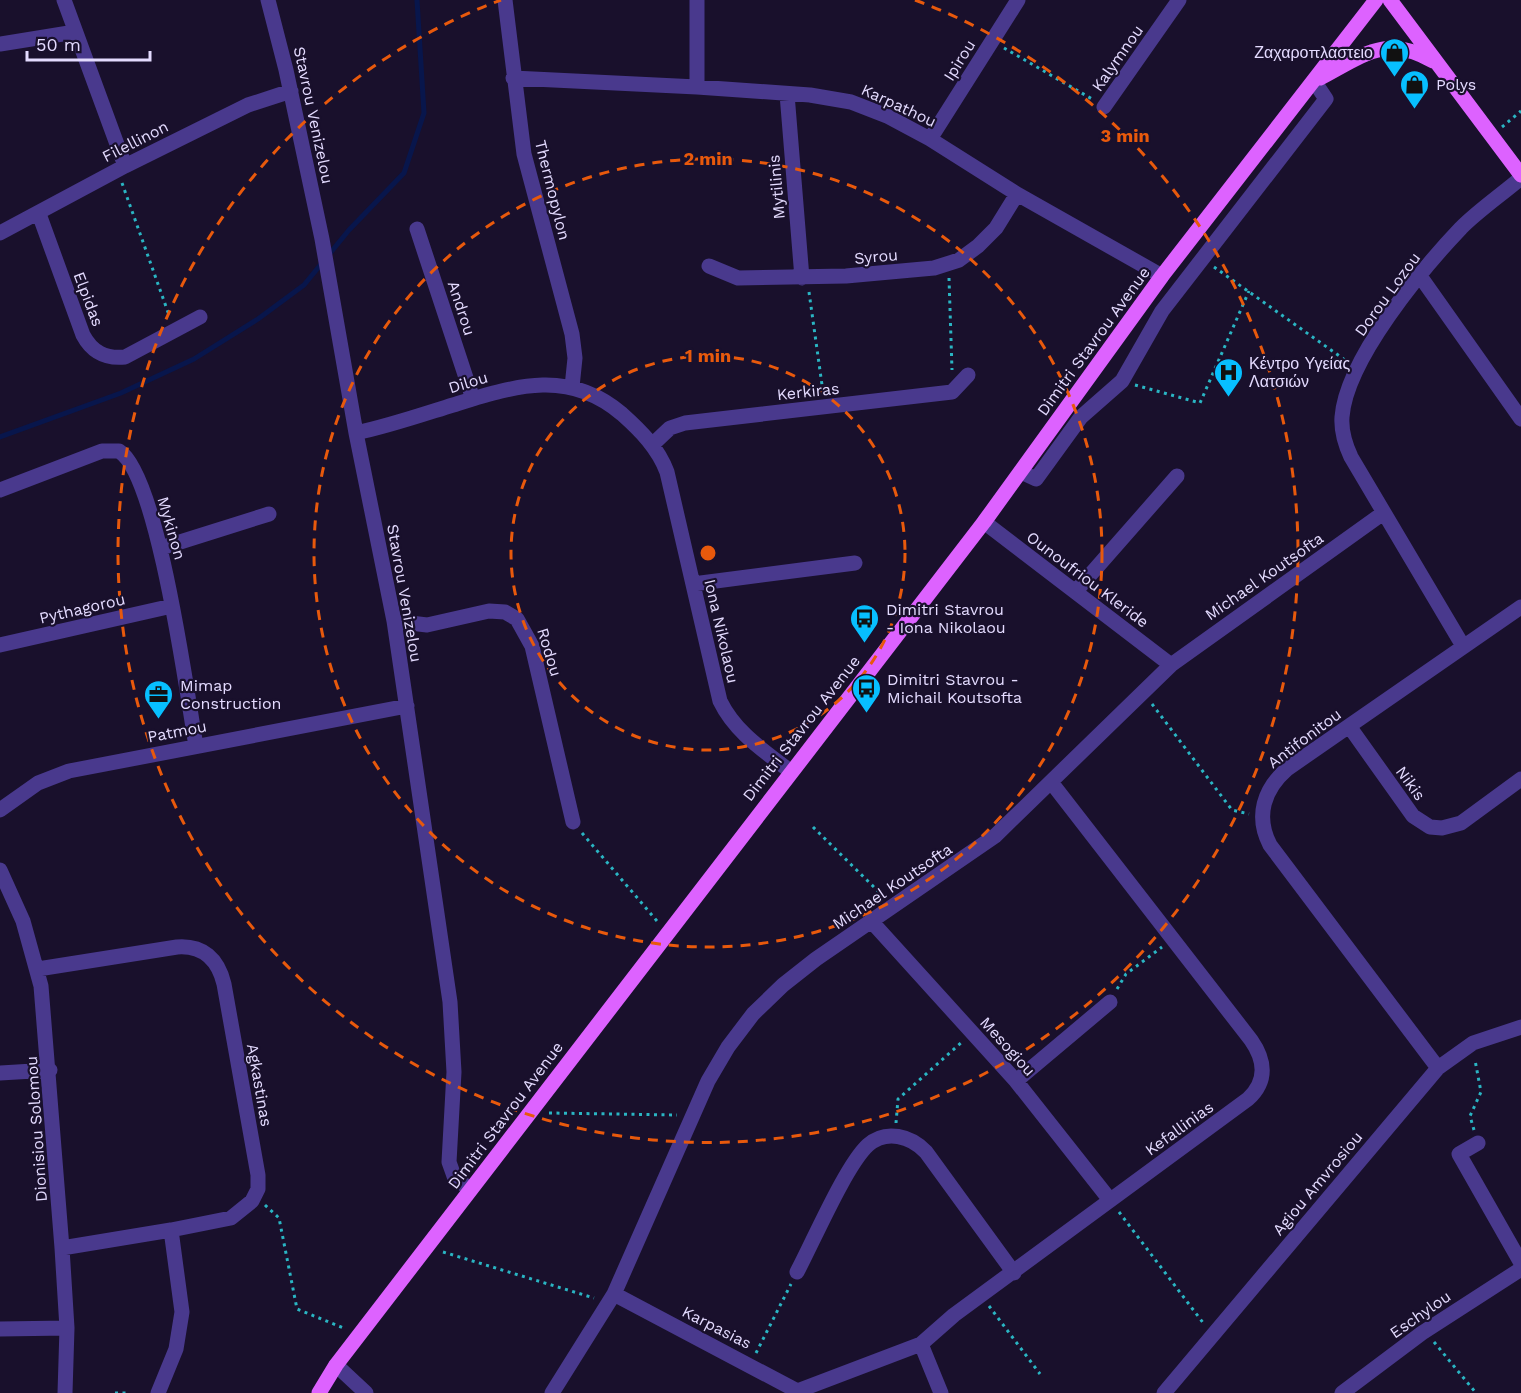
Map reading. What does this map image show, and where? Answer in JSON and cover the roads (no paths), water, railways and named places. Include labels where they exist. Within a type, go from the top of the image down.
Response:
[{"type":"main road","name":"Dimitri Stavrou Avenue","points":[[319,1393],[336,1365],[790,771],[984,522],[1162,276],[1376,0]]},
{"type":"main road","points":[[1390,0],[1521,177]]},
{"type":"main road","points":[[1314,81],[1367,53],[1393,47],[1412,50],[1438,64]]},
{"type":"street","points":[[64,0],[121,168]]},
{"type":"street","name":"Stavrou Venizelou","points":[[268,0],[291,91],[322,239],[356,433],[394,621],[452,1020],[454,1082],[449,1162],[454,1176],[470,1190]]},
{"type":"street","name":"Thermopylon","points":[[505,0],[513,78],[528,172],[572,334],[575,358],[572,387]]},
{"type":"street","points":[[697,0],[697,87]]},
{"type":"street","name":"Ipirou","points":[[930,139],[1018,0]]},
{"type":"street","name":"Kalymnou","points":[[1104,106],[1179,0]]},
{"type":"street","points":[[0,44],[75,32]]},
{"type":"street","name":"Karpathou","points":[[513,78],[697,87],[851,102],[888,116],[930,139],[1017,194],[1162,276]]},
{"type":"street","points":[[1021,472],[1036,479],[1081,417],[1122,381],[1162,311],[1326,99],[1314,81]]},
{"type":"street","name":"Filellinon","points":[[0,233],[121,168],[248,105],[291,91]]},
{"type":"street","name":"Mytilinis","points":[[787,94],[804,278]]},
{"type":"street","name":"Dorou Lozou","points":[[1462,646],[1382,514],[1351,457],[1343,436],[1344,405],[1358,369],[1385,323],[1420,276],[1462,227],[1521,177]]},
{"type":"street","name":"Syrou","points":[[709,266],[738,278],[804,278],[921,270],[949,264],[968,254],[988,237],[1017,194]]},
{"type":"street","name":"Elpidas","points":[[39,214],[83,334],[93,349],[107,357],[125,357],[200,317]]},
{"type":"street","name":"Androu","points":[[417,229],[474,399]]},
{"type":"street","points":[[1420,276],[1521,419]]},
{"type":"street","name":"Kerkiras","points":[[652,445],[670,428],[685,423],[952,393],[968,375]]},
{"type":"street","name":"Dilou","points":[[356,433],[530,385],[572,387],[593,394]]},
{"type":"street","name":"Iona Nikolaou","points":[[593,394],[618,411],[652,445],[668,472],[714,683],[724,710],[745,735],[790,771]]},
{"type":"street","name":"Mykinon","points":[[0,490],[102,451],[119,451],[126,455],[136,473],[161,548],[196,746]]},
{"type":"street","points":[[1076,591],[1177,476]]},
{"type":"street","points":[[161,548],[269,514]]},
{"type":"street","name":"Michael Koutsofta","points":[[552,1393],[611,1298],[718,1062],[753,1014],[797,973],[980,848],[1052,782],[1171,664],[1382,514]]},
{"type":"street","name":"Ounoufriou Kleride","points":[[984,522],[1171,664]]},
{"type":"street","points":[[693,584],[855,562]]},
{"type":"street","name":"Pythagorou","points":[[0,645],[172,606]]},
{"type":"street","name":"Antifonitou","points":[[1438,1068],[1275,853],[1266,838],[1262,816],[1268,791],[1279,776],[1462,646],[1521,607]]},
{"type":"street","name":"Rodou","points":[[394,621],[427,625],[489,611],[505,612],[517,619],[532,646],[573,822]]},
{"type":"street","name":"Patmou","points":[[0,810],[38,783],[56,774],[407,706]]},
{"type":"street","name":"Nikis","points":[[1349,726],[1413,816],[1430,827],[1442,828],[1461,823],[1521,779]]},
{"type":"street","name":"Kefallinias","points":[[801,1392],[921,1344],[982,1295],[1248,1099],[1261,1081],[1263,1066],[1256,1047],[1052,782]]},
{"type":"street","name":"Dionisiou Solomou","points":[[0,870],[23,921],[38,969],[50,1070],[62,1248],[67,1328],[65,1393]]},
{"type":"street","name":"Mesogiou","points":[[872,922],[1016,1080],[1110,1200]]},
{"type":"street","name":"Agkastinas","points":[[38,969],[186,946],[200,950],[213,959],[224,984],[258,1175],[255,1195],[248,1206],[231,1218],[171,1230]]},
{"type":"street","points":[[1016,1080],[1110,1002]]},
{"type":"street","name":"Agiou Amvrosiou","points":[[1164,1393],[1438,1068],[1473,1043],[1521,1027]]},
{"type":"street","points":[[0,1073],[50,1070]]},
{"type":"street","points":[[797,1272],[858,1157],[877,1139],[894,1136],[912,1140],[926,1152],[1014,1273]]},
{"type":"street","points":[[1478,1143],[1459,1154],[1521,1263]]},
{"type":"street","points":[[62,1248],[171,1230],[183,1312],[176,1349],[158,1393]]},
{"type":"street","name":"Eschylou","points":[[1342,1393],[1425,1332],[1521,1269]]},
{"type":"street","name":"Karpasias","points":[[611,1298],[750,1364],[801,1392]]},
{"type":"street","points":[[0,1329],[67,1328]]},
{"type":"street","points":[[921,1344],[941,1393]]},
{"type":"street","points":[[336,1365],[366,1393]]},
{"type":"waterway","points":[[0,437],[121,393],[194,359],[258,319],[304,285],[349,230],[404,173],[424,113],[417,0]]},
{"type":"place","name":"Ζαχαροπλαστειο","points":[[1394,78]]},
{"type":"place","name":"Polys","points":[[1415,110]]},
{"type":"place","name":"Κέντρο Υγείας Λατσιών","points":[[1228,398]]},
{"type":"place","name":"Dimitri Stavrou - Iona Nikolaou","points":[[865,644]]},
{"type":"place","name":"Dimitri Stavrou - Michail Koutsofta","points":[[866,714]]},
{"type":"place","name":"Mimap Construction","points":[[159,720]]}]
